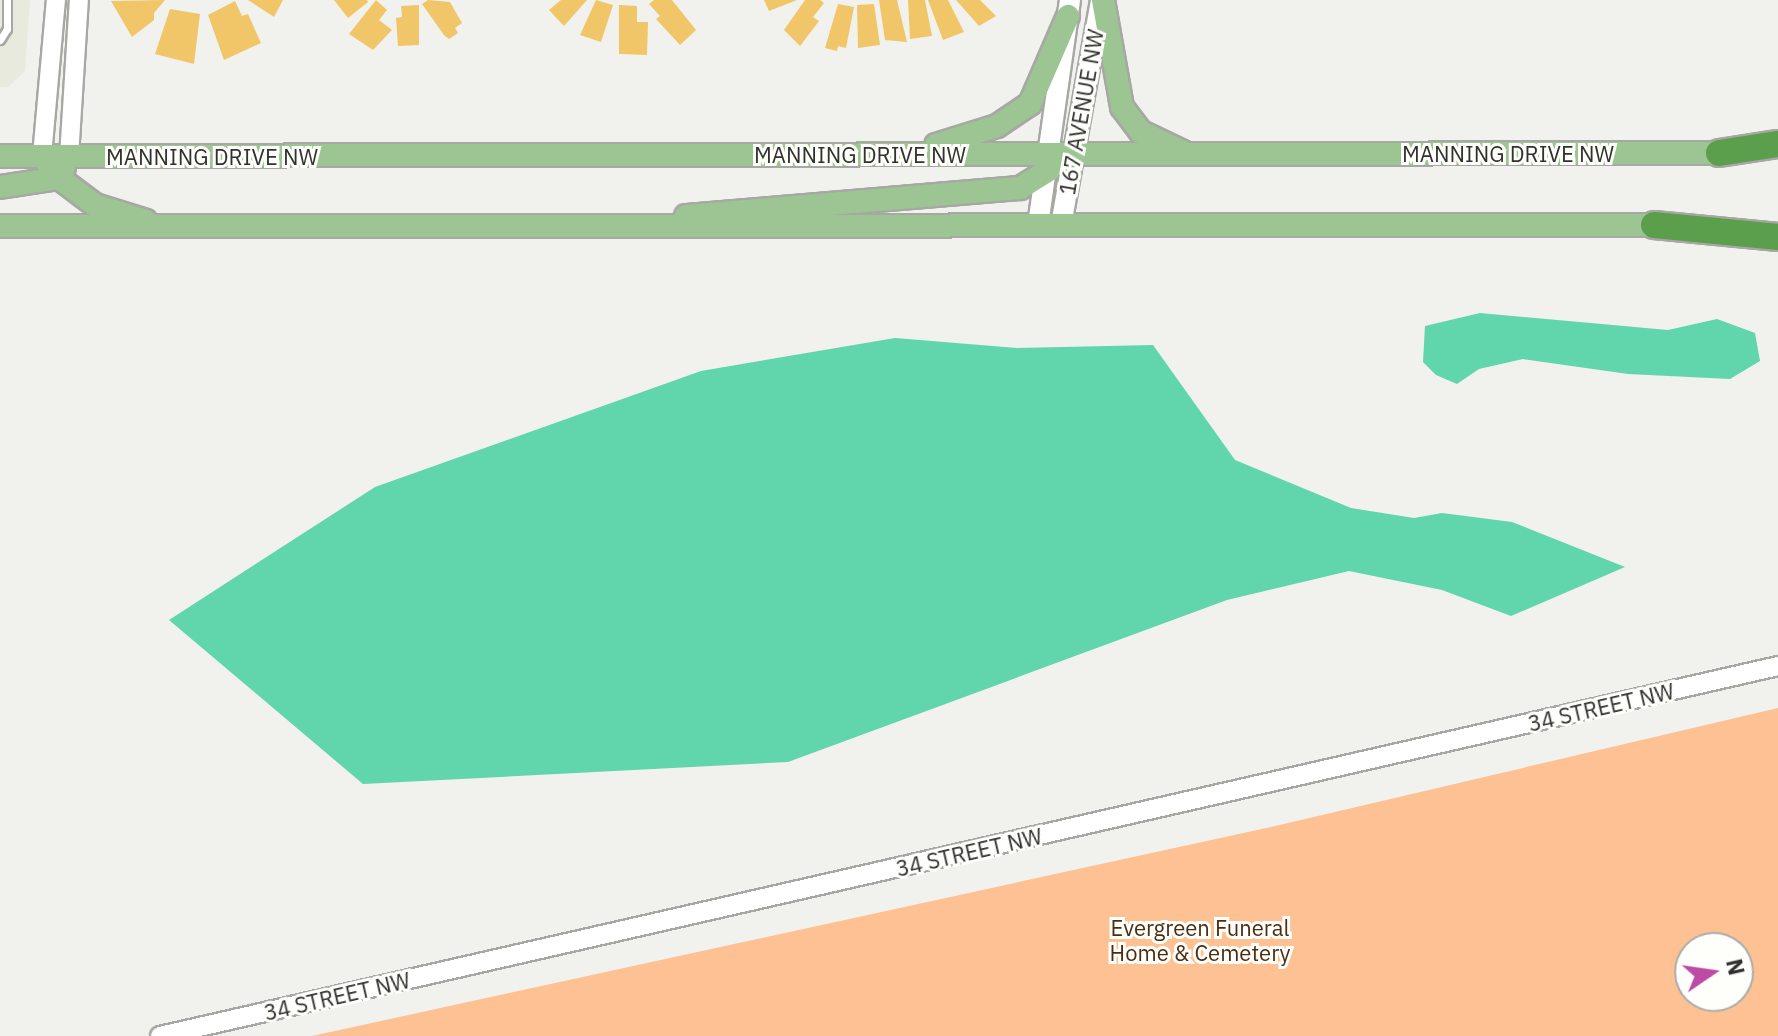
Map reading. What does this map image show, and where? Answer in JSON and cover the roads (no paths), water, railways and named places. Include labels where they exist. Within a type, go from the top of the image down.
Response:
[{"type":"highway","points":[[1719,153],[1778,144]]},
{"type":"highway","points":[[1654,225],[1778,237]]},
{"type":"main road","points":[[1102,0],[1122,107],[1141,132],[1187,154]]},
{"type":"main road","name":"167 AVENUE NW","points":[[1061,225],[1102,0]]},
{"type":"main road","points":[[880,155],[955,142],[1022,110],[1039,91],[1069,8]]},
{"type":"main road","name":"167 AVENUE NW","points":[[1038,225],[1069,8]]},
{"type":"main road","name":"MANNING DRIVE NW","points":[[0,156],[1719,153]]},
{"type":"main road","points":[[618,227],[740,208],[1001,191],[1043,179],[1073,155]]},
{"type":"main road","points":[[42,156],[59,178],[95,205],[166,227]]},
{"type":"main road","points":[[59,178],[69,157]]},
{"type":"main road","points":[[0,187],[59,178]]},
{"type":"main road","points":[[0,226],[1654,225]]},
{"type":"street","points":[[42,156],[56,0]]},
{"type":"street","points":[[69,157],[79,0]]},
{"type":"street","name":"34 STREET NW","points":[[160,1036],[1778,666]]},
{"type":"lane","points":[[0,40],[7,29],[7,0]]},
{"type":"park label","name":"Evergreen Funeral Home & Cemetery","points":[[1200,940]]}]
